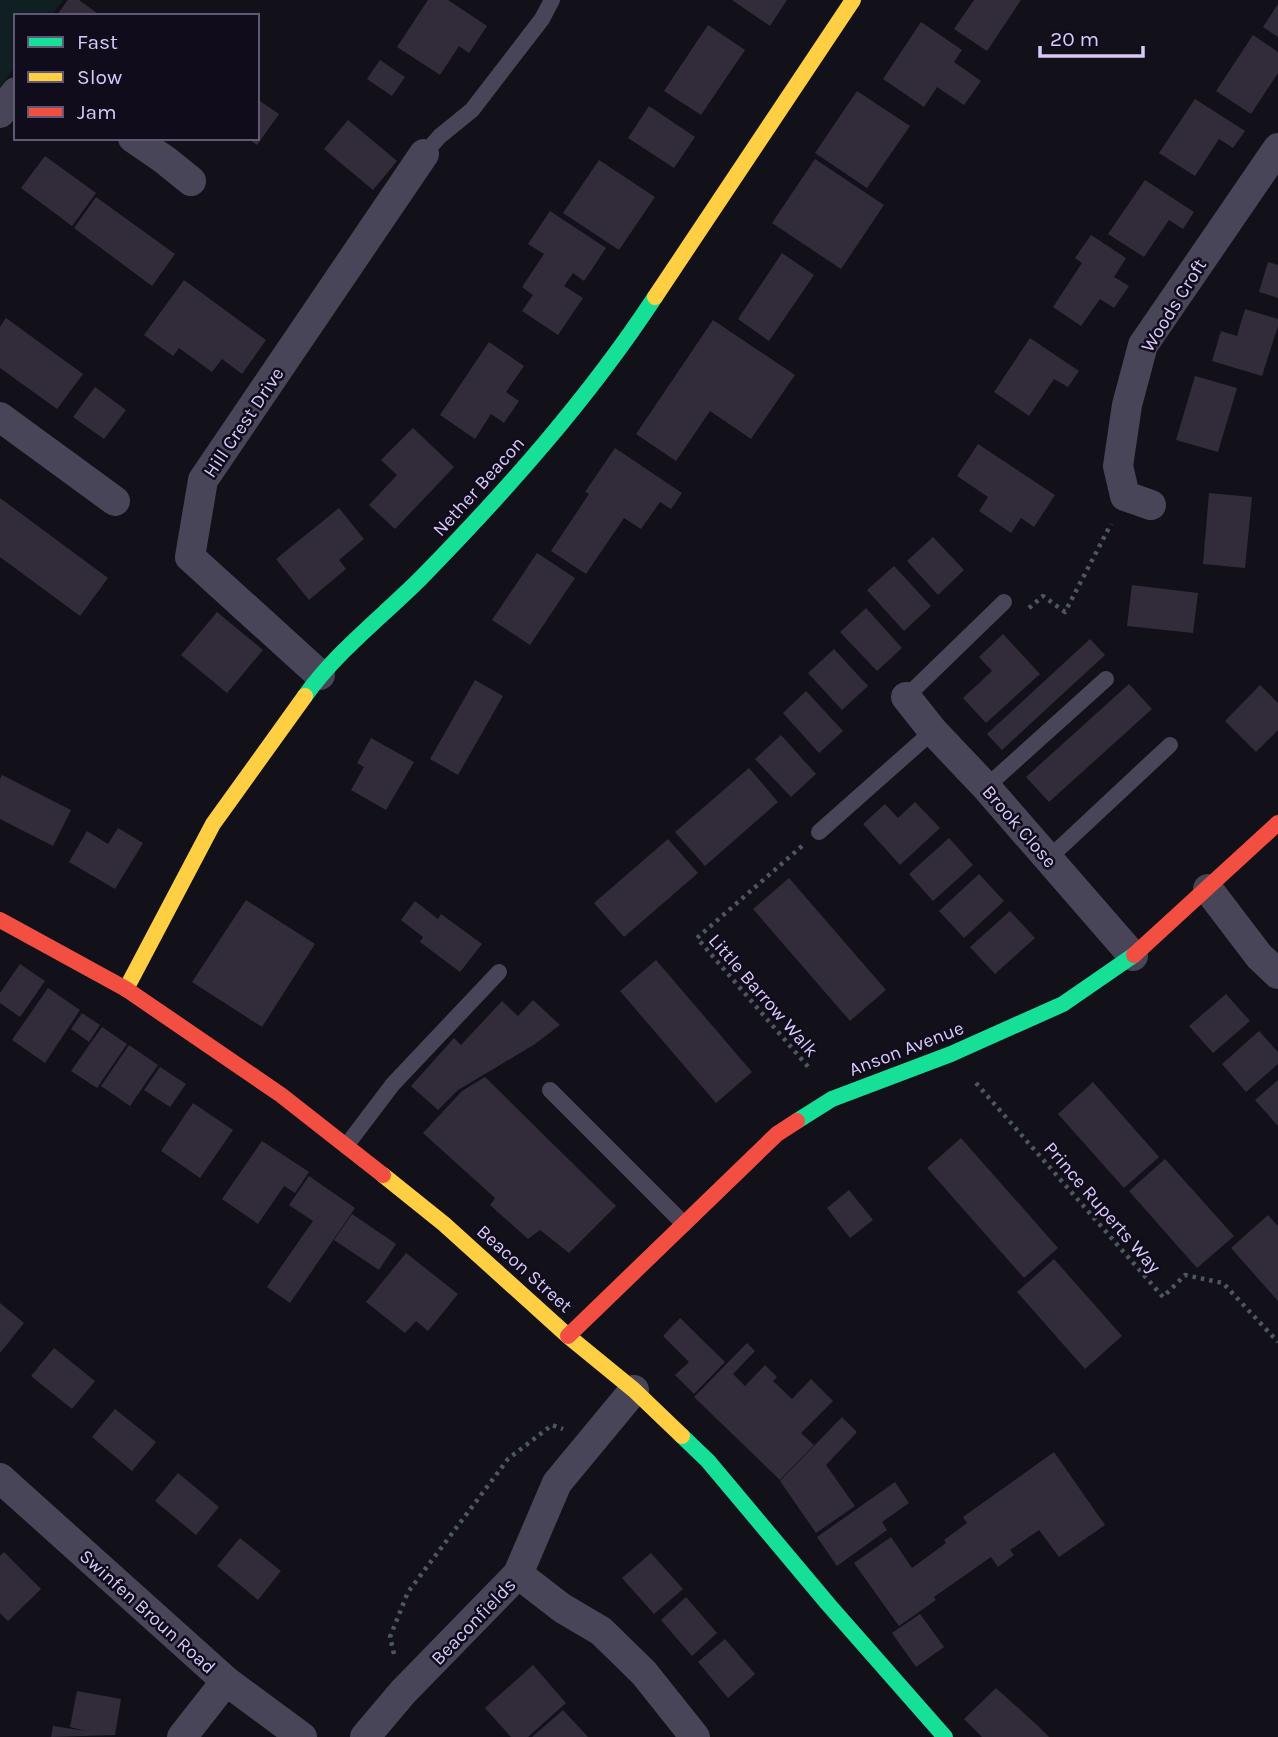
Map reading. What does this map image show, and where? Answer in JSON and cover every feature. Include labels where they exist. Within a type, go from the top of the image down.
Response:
[{"type":"street","name":"Nether Beacon","points":[[126,989],[213,824],[320,675],[421,579],[571,413],[644,314],[852,0]]},
{"type":"street","points":[[0,113],[14,95]]},
{"type":"street","points":[[136,140],[191,181]]},
{"type":"street","name":"Woods Croft","points":[[1138,500],[1118,466],[1127,405],[1143,345],[1278,148]]},
{"type":"street","name":"Hill Crest Drive","points":[[320,675],[190,557],[203,481],[424,154]]},
{"type":"street","points":[[0,417],[113,503]]},
{"type":"street","name":"Brook Close","points":[[906,697],[933,731],[986,787],[1133,956]]},
{"type":"street","name":"Anson Avenue","points":[[568,1336],[777,1134],[832,1099],[951,1055],[1063,1004],[1133,956],[1278,823]]},
{"type":"street","points":[[1208,889],[1259,956],[1278,974]]},
{"type":"street","name":"Beacon Street","points":[[0,920],[126,989],[281,1095],[444,1224],[568,1336],[634,1390],[708,1461],[828,1604],[945,1737]]},
{"type":"street","name":"Beaconfields","points":[[365,1737],[403,1692],[518,1574],[558,1483],[634,1390]]},
{"type":"street","name":"Swinfen Broun Road","points":[[0,1478],[226,1681],[302,1737]]},
{"type":"street","points":[[518,1574],[562,1608],[601,1631],[644,1673],[695,1737]]},
{"type":"street","points":[[182,1737],[226,1681]]},
{"type":"lane","points":[[424,154],[440,136],[472,110],[542,19],[552,0]]},
{"type":"lane","points":[[906,697],[1004,602]]},
{"type":"lane","points":[[986,787],[1106,680]]},
{"type":"lane","points":[[818,832],[933,731]]},
{"type":"lane","points":[[1048,858],[1170,745]]},
{"type":"lane","points":[[346,1146],[393,1084],[499,972]]},
{"type":"lane","points":[[550,1090],[684,1224]]},
{"type":"path","points":[[1023,613],[1043,596],[1065,612],[1138,500]]},
{"type":"path","name":"Little Barrow Walk","points":[[818,832],[696,938],[803,1060],[832,1099]]},
{"type":"path","name":"Prince Ruperts Way","points":[[951,1055],[1163,1297],[1185,1275],[1223,1283],[1278,1342]]},
{"type":"path","points":[[403,1692],[390,1637],[408,1592],[508,1459],[552,1425],[595,1439]]},
{"type":"shaded area","points":[[0,0],[63,0],[52,14],[14,14],[14,68],[0,87]]},
{"type":"building","points":[[68,0],[79,0],[98,14],[58,14]]},
{"type":"building","points":[[428,0],[448,0],[487,26],[469,53],[459,46],[440,75],[397,47]]},
{"type":"building","points":[[732,0],[787,0],[770,26]]},
{"type":"building","points":[[974,0],[1021,0],[987,51],[954,29]]},
{"type":"building","points":[[1278,4],[1278,37],[1263,27]]},
{"type":"building","points":[[921,22],[962,50],[954,62],[981,81],[964,105],[937,87],[924,107],[883,79]]},
{"type":"building","points":[[708,25],[745,50],[701,115],[664,91]]},
{"type":"building","points":[[1253,35],[1278,52],[1278,73],[1251,114],[1216,91]]},
{"type":"building","points":[[380,60],[405,77],[392,96],[367,79]]},
{"type":"building","points":[[857,91],[910,126],[867,188],[815,153]]},
{"type":"building","points":[[1195,99],[1245,131],[1233,148],[1219,139],[1195,176],[1159,153]]},
{"type":"building","points":[[259,100],[279,114],[257,145],[250,140],[259,140]]},
{"type":"building","points":[[649,106],[695,137],[674,168],[628,138]]},
{"type":"building","points":[[348,120],[397,161],[373,190],[324,149]]},
{"type":"building","points":[[45,156],[96,193],[72,226],[21,188]]},
{"type":"building","points":[[815,159],[884,205],[841,269],[772,223]]},
{"type":"building","points":[[599,160],[655,197],[619,250],[563,213]]},
{"type":"building","points":[[1145,180],[1194,212],[1183,229],[1169,220],[1144,257],[1108,234]]},
{"type":"building","points":[[96,197],[175,254],[152,286],[74,228]]},
{"type":"building","points":[[550,211],[606,248],[584,281],[573,273],[564,286],[583,298],[558,335],[522,311],[533,295],[522,287],[544,254],[528,244]]},
{"type":"building","points":[[1091,235],[1126,258],[1114,277],[1129,286],[1114,308],[1100,299],[1081,326],[1053,307],[1082,263],[1075,258]]},
{"type":"building","points":[[782,253],[814,275],[769,341],[738,319]]},
{"type":"building","points":[[1268,262],[1278,265],[1278,298],[1259,292]]},
{"type":"building","points":[[184,280],[266,340],[242,374],[222,359],[212,372],[179,348],[173,356],[144,335]]},
{"type":"building","points":[[1245,309],[1278,319],[1262,376],[1212,361],[1221,331],[1237,336]]},
{"type":"building","points":[[6,318],[83,374],[57,409],[0,368],[0,327]]},
{"type":"building","points":[[713,320],[795,375],[751,439],[710,411],[676,461],[636,434]]},
{"type":"building","points":[[1030,338],[1079,371],[1068,387],[1054,379],[1029,416],[994,392]]},
{"type":"building","points":[[489,342],[524,366],[506,392],[519,401],[504,423],[491,414],[475,439],[440,415]]},
{"type":"building","points":[[1195,376],[1237,388],[1218,452],[1176,440]]},
{"type":"building","points":[[95,387],[126,410],[104,439],[73,417]]},
{"type":"building","points":[[413,428],[454,467],[395,529],[369,505],[397,475],[381,460]]},
{"type":"building","points":[[978,444],[1055,495],[1034,527],[1021,518],[1011,533],[979,511],[988,497],[957,476]]},
{"type":"building","points":[[615,448],[682,493],[671,509],[660,502],[641,529],[624,518],[586,574],[551,551],[589,494],[585,492]]},
{"type":"building","points":[[1209,493],[1252,497],[1245,568],[1203,564]]},
{"type":"building","points":[[0,498],[108,578],[80,616],[0,557]]},
{"type":"building","points":[[339,508],[364,539],[339,560],[346,569],[309,600],[276,559]]},
{"type":"building","points":[[933,537],[964,570],[938,595],[907,561]]},
{"type":"building","points":[[537,553],[575,578],[530,645],[492,620]]},
{"type":"building","points":[[894,566],[931,606],[904,631],[867,590]]},
{"type":"building","points":[[1132,585],[1198,593],[1193,633],[1127,626]]},
{"type":"building","points":[[866,608],[902,648],[877,671],[840,632]]},
{"type":"building","points":[[217,612],[263,650],[227,693],[181,655]]},
{"type":"building","points":[[1003,634],[1040,674],[986,723],[963,698],[992,671],[979,657]]},
{"type":"building","points":[[1090,639],[1105,655],[1002,750],[987,734]]},
{"type":"building","points":[[834,649],[868,686],[842,710],[808,673]]},
{"type":"building","points":[[475,680],[503,696],[458,775],[430,759]]},
{"type":"building","points":[[1129,684],[1152,709],[1049,802],[1026,777]]},
{"type":"building","points":[[1260,685],[1278,703],[1278,730],[1256,752],[1225,721]]},
{"type":"building","points":[[806,691],[843,731],[819,753],[783,713]]},
{"type":"building","points":[[781,735],[816,774],[791,797],[755,759]]},
{"type":"building","points":[[371,738],[414,762],[386,810],[351,790],[364,767],[357,763]]},
{"type":"building","points":[[749,768],[778,802],[705,866],[675,832]]},
{"type":"building","points":[[2,775],[71,810],[53,846],[0,819]]},
{"type":"building","points":[[915,802],[940,828],[900,865],[863,824],[885,804],[898,818]]},
{"type":"building","points":[[118,828],[143,843],[115,889],[69,862],[87,831],[108,844]]},
{"type":"building","points":[[949,838],[973,865],[933,901],[909,874]]},
{"type":"building","points":[[668,839],[698,873],[624,937],[594,903]]},
{"type":"building","points":[[979,874],[1004,901],[964,938],[939,911]]},
{"type":"building","points":[[789,878],[886,990],[850,1021],[753,909]]},
{"type":"building","points":[[246,900],[315,944],[262,1027],[192,982]]},
{"type":"building","points":[[415,901],[438,919],[441,914],[482,944],[460,972],[420,942],[423,937],[401,920]]},
{"type":"building","points":[[1010,911],[1035,938],[995,974],[970,947]]},
{"type":"building","points":[[656,960],[752,1072],[716,1103],[620,991]]},
{"type":"building","points":[[20,964],[45,981],[20,1017],[0,1003],[0,993]]},
{"type":"building","points":[[48,988],[80,1010],[45,1063],[12,1040]]},
{"type":"building","points":[[1226,994],[1250,1021],[1213,1053],[1189,1026]]},
{"type":"building","points":[[533,1000],[560,1025],[535,1044],[458,1090],[438,1110],[411,1086],[454,1038],[461,1045],[502,1001],[518,1016]]},
{"type":"building","points":[[82,1013],[100,1025],[89,1042],[71,1029]]},
{"type":"building","points":[[102,1027],[127,1044],[97,1088],[71,1071]]},
{"type":"building","points":[[1259,1031],[1278,1052],[1278,1064],[1246,1092],[1222,1064]]},
{"type":"building","points":[[129,1045],[158,1065],[130,1106],[101,1086]]},
{"type":"building","points":[[160,1067],[186,1084],[170,1107],[144,1090]]},
{"type":"building","points":[[485,1077],[616,1206],[569,1253],[540,1230],[528,1239],[490,1205],[495,1198],[423,1133],[462,1091]]},
{"type":"building","points":[[1278,1080],[1278,1126],[1255,1100]]},
{"type":"building","points":[[1093,1082],[1159,1157],[1124,1188],[1058,1114]]},
{"type":"building","points":[[193,1103],[233,1130],[200,1178],[161,1151]]},
{"type":"building","points":[[961,1138],[1058,1248],[1024,1278],[927,1168]]},
{"type":"building","points":[[262,1141],[309,1172],[295,1193],[284,1186],[258,1224],[222,1199]]},
{"type":"building","points":[[1165,1159],[1234,1236],[1197,1268],[1129,1191]]},
{"type":"building","points":[[309,1176],[355,1208],[290,1303],[267,1287],[313,1221],[289,1205]]},
{"type":"building","points":[[849,1190],[873,1220],[850,1238],[827,1208]]},
{"type":"building","points":[[352,1214],[396,1244],[379,1270],[334,1240]]},
{"type":"building","points":[[1268,1215],[1278,1226],[1278,1301],[1231,1248]]},
{"type":"building","points":[[406,1253],[458,1294],[428,1331],[416,1321],[405,1333],[366,1302]]},
{"type":"building","points":[[1054,1259],[1122,1336],[1085,1369],[1017,1292]]},
{"type":"building","points":[[0,1303],[24,1323],[0,1353]]},
{"type":"building","points":[[680,1318],[725,1362],[694,1394],[675,1375],[689,1362],[663,1336]]},
{"type":"building","points":[[747,1343],[755,1351],[733,1374],[745,1386],[765,1365],[777,1377],[773,1381],[792,1399],[811,1379],[833,1401],[801,1433],[814,1445],[780,1480],[694,1397]]},
{"type":"building","points":[[54,1348],[95,1381],[72,1409],[31,1376]]},
{"type":"building","points":[[115,1409],[156,1442],[132,1471],[92,1437]]},
{"type":"building","points":[[842,1417],[857,1432],[826,1465],[855,1506],[816,1533],[780,1481]]},
{"type":"building","points":[[1054,1452],[1105,1525],[1059,1557],[1039,1530],[1010,1550],[1014,1555],[998,1567],[991,1557],[934,1597],[936,1600],[899,1626],[854,1563],[891,1537],[912,1568],[946,1543],[944,1540],[967,1523],[963,1517]]},
{"type":"building","points":[[178,1473],[219,1507],[196,1535],[155,1501]]},
{"type":"building","points":[[895,1482],[909,1503],[882,1522],[887,1530],[837,1566],[817,1537]]},
{"type":"building","points":[[240,1538],[281,1571],[258,1600],[217,1566]]},
{"type":"building","points":[[4,1552],[41,1589],[8,1621],[0,1613],[0,1556]]},
{"type":"building","points":[[651,1553],[683,1589],[654,1614],[622,1578]]},
{"type":"building","points":[[686,1597],[717,1633],[692,1656],[661,1620]]},
{"type":"building","points":[[920,1614],[944,1647],[916,1667],[892,1633]]},
{"type":"building","points":[[725,1639],[755,1674],[728,1698],[698,1662]]},
{"type":"building","points":[[533,1665],[566,1703],[528,1737],[511,1737],[485,1708]]},
{"type":"building","points":[[996,1688],[1049,1737],[982,1737],[964,1719]]},
{"type":"building","points":[[77,1691],[121,1699],[115,1735],[51,1737],[53,1726],[86,1731],[70,1727]]},
{"type":"building","points":[[563,1710],[588,1737],[532,1737]]},
{"type":"traffic: fast","points":[[305,696],[331,664],[421,578],[515,478],[602,372],[655,297]]},
{"type":"traffic: fast","points":[[797,1121],[832,1099],[951,1054],[1063,1004],[1134,955]]},
{"type":"traffic: fast","points":[[682,1436],[708,1461],[828,1604],[945,1737]]},
{"type":"traffic: slow","points":[[655,297],[853,0]]},
{"type":"traffic: slow","points":[[126,989],[213,824],[305,696]]},
{"type":"traffic: slow","points":[[383,1175],[444,1224],[568,1336],[634,1390],[682,1436]]},
{"type":"traffic: jam","points":[[1134,955],[1278,823]]},
{"type":"traffic: jam","points":[[0,920],[126,989],[281,1095],[383,1175]]},
{"type":"traffic: jam","points":[[568,1336],[777,1134],[797,1121]]}]
